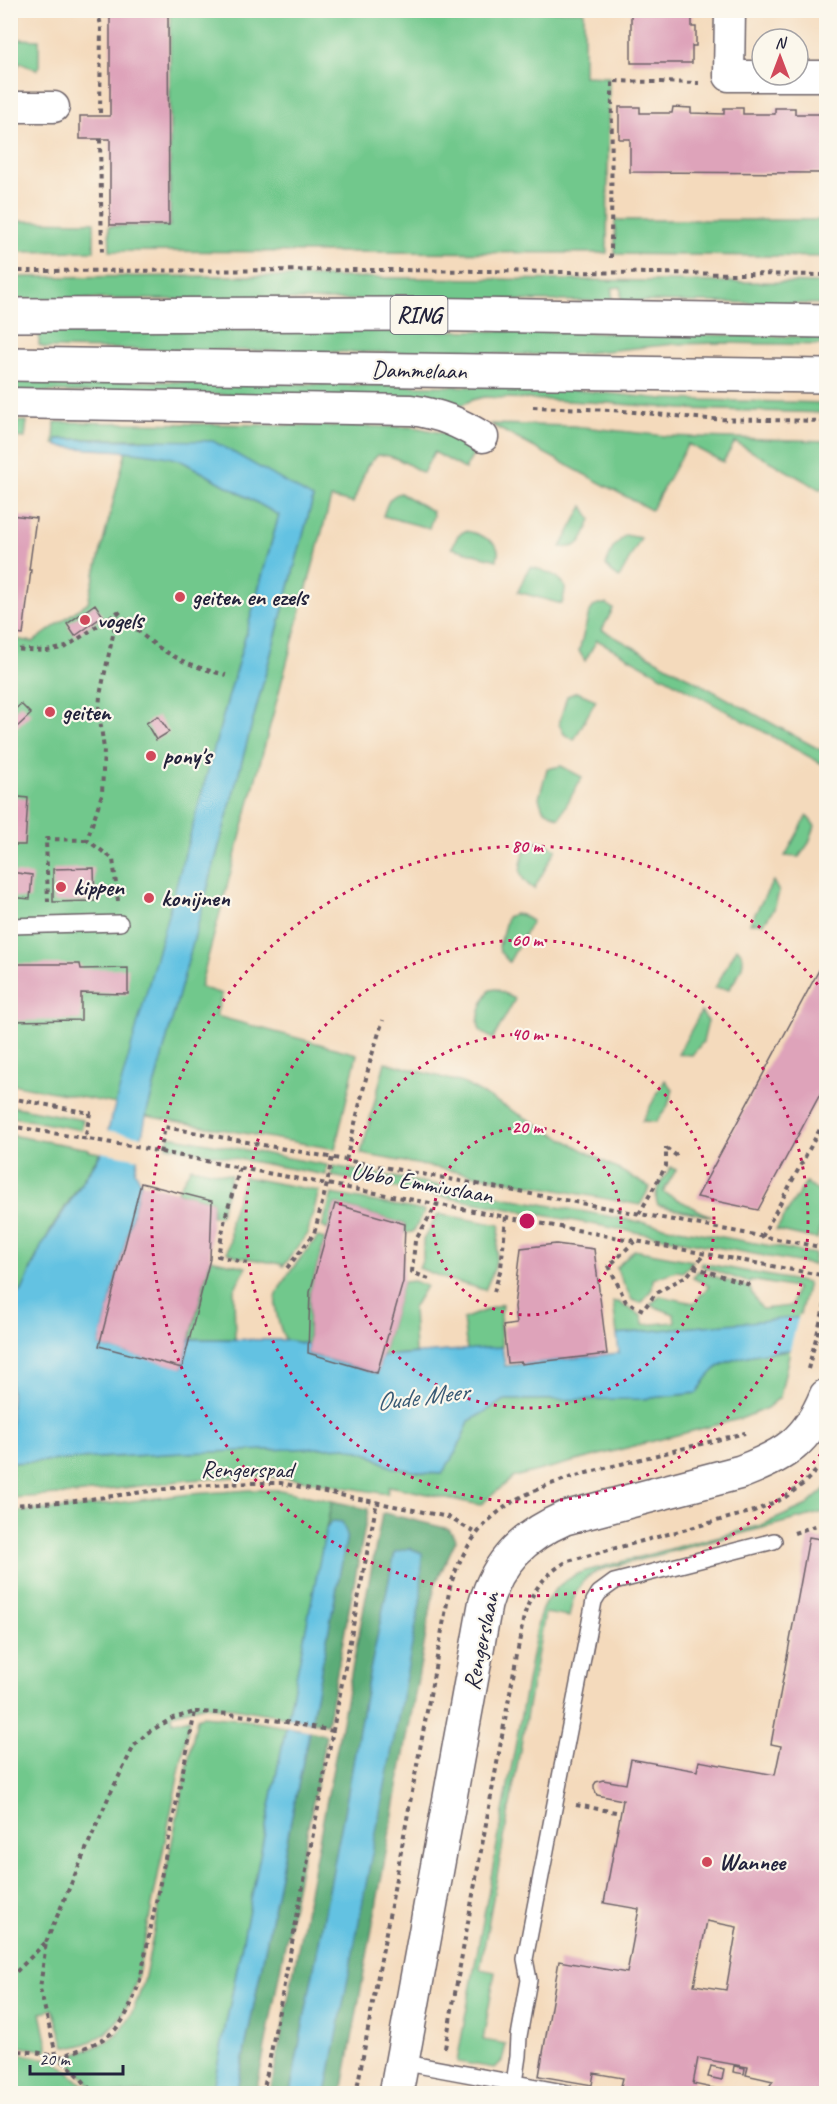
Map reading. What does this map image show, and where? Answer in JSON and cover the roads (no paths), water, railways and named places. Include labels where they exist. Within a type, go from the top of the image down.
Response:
[{"type":"main road","name":"RING","points":[[10,315],[407,315],[826,321]]},
{"type":"main road","name":"Dammelaan","points":[[10,364],[826,376]]},
{"type":"main road","name":"Rengerslaan","points":[[398,2078],[485,1605],[496,1575],[508,1558],[525,1541],[565,1518],[741,1472],[787,1451],[803,1436],[816,1418],[817,1385]]},
{"type":"street","points":[[730,10],[729,76],[826,76]]},
{"type":"street","points":[[10,105],[14,107],[54,107]]},
{"type":"street","points":[[10,403],[411,410],[455,421],[483,436]]},
{"type":"lane","points":[[10,926],[120,923]]},
{"type":"lane","points":[[514,2083],[519,2036],[529,1980],[525,1959],[594,1601],[598,1593],[614,1582],[774,1541]]},
{"type":"lane","points":[[398,2078],[441,2070],[574,2094]]},
{"type":"water","name":"Oude Meer","points":[[57,439],[213,441],[313,498],[146,1116],[135,1171],[141,1182],[99,1346],[182,1367],[190,1339],[285,1340],[308,1344],[308,1354],[377,1373],[382,1356],[502,1347],[505,1366],[619,1353],[617,1334],[826,1315],[826,1347],[772,1352],[731,1361],[714,1371],[697,1393],[642,1399],[505,1400],[469,1421],[457,1450],[442,1474],[391,1467],[369,1454],[346,1447],[182,1453],[11,1463],[11,1299],[22,1291],[42,1245],[102,1152],[279,515],[180,460],[134,452],[57,446]]},
{"type":"water","points":[[332,1521],[342,1522],[347,1535],[311,1722],[288,1717],[326,1529]]},
{"type":"water","points":[[409,1548],[422,1553],[421,1598],[326,2093],[290,2093],[367,1685],[395,1552]]},
{"type":"water","points":[[286,1727],[309,1731],[236,2093],[212,2093]]},
{"type":"place","name":"geiten en ezels","points":[[180,597]]},
{"type":"place","name":"vogels","points":[[85,620]]},
{"type":"place","name":"geiten","points":[[50,712]]},
{"type":"place","name":"pony's","points":[[151,756]]},
{"type":"place","name":"kippen","points":[[61,887]]},
{"type":"place","name":"konijnen","points":[[149,898]]},
{"type":"place","name":"Wannee","points":[[707,1862]]}]
